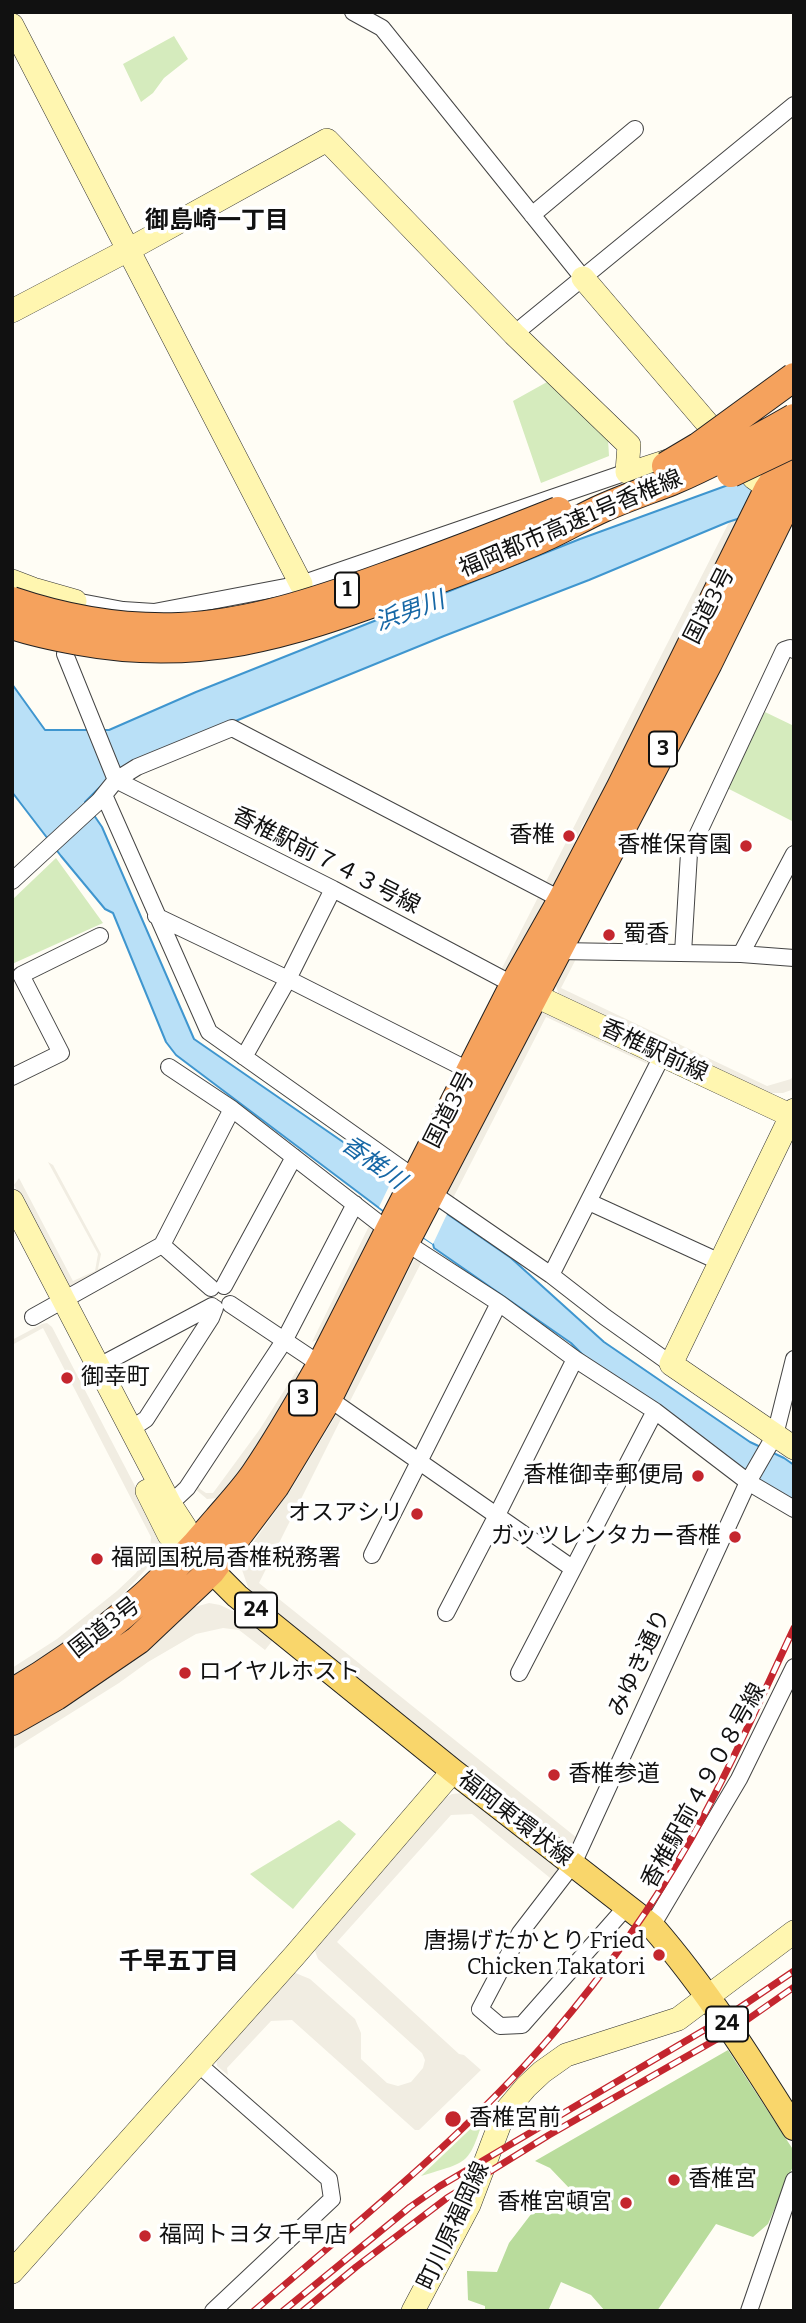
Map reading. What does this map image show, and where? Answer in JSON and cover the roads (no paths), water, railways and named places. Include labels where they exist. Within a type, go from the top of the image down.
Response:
[{"type":"highway","points":[[666,466],[698,447],[794,377]]},
{"type":"highway","name":"福岡都市高速1号香椎線","points":[[12,601],[68,616],[143,627],[180,627],[261,615],[317,601],[438,558],[666,466],[739,432],[794,400]]},
{"type":"highway","name":"福岡都市高速1号香椎線","points":[[12,625],[104,646],[181,649],[264,638],[321,622],[550,535],[606,507],[721,458],[794,418]]},
{"type":"highway","points":[[550,535],[722,478],[791,448]]},
{"type":"highway","name":"国道3号","points":[[424,1185],[470,1071],[524,990],[558,951],[708,663],[778,496],[791,448]]},
{"type":"highway","name":"国道3号","points":[[12,1693],[42,1676],[114,1625],[192,1550],[254,1477],[293,1416],[397,1236],[524,990],[562,900],[778,496]]},
{"type":"highway","name":"国道3号","points":[[12,1721],[56,1696],[138,1640],[211,1571],[275,1486],[328,1398],[397,1236]]},
{"type":"main road","name":"福岡東環状線","points":[[192,1550],[237,1596],[453,1771],[652,1926],[679,1957],[708,1998],[794,2128]]},
{"type":"street","points":[[353,12],[382,28],[583,278],[723,443],[778,496]]},
{"type":"street","points":[[12,25],[301,584]]},
{"type":"street","points":[[514,334],[794,105]]},
{"type":"street","points":[[531,215],[635,129]]},
{"type":"street","points":[[12,311],[327,139],[514,334],[629,445],[627,471]]},
{"type":"street","points":[[12,581],[75,601],[123,610],[154,612],[301,584],[627,471],[637,471],[723,443]]},
{"type":"street","points":[[75,601],[65,654],[116,780]]},
{"type":"street","points":[[683,953],[689,853],[784,650],[794,650]]},
{"type":"street","points":[[12,881],[102,798],[116,780],[137,767],[232,728],[562,900]]},
{"type":"street","name":"香椎駅前７４３号線","points":[[116,780],[333,889],[524,990]]},
{"type":"street","points":[[102,798],[209,1032],[551,1275],[771,1442],[794,1448]]},
{"type":"street","points":[[741,954],[794,855]]},
{"type":"street","points":[[244,1056],[288,979],[333,889]]},
{"type":"street","points":[[156,916],[470,1071]]},
{"type":"street","points":[[12,1077],[61,1053],[21,975],[100,936]]},
{"type":"street","points":[[558,951],[741,954],[794,958]]},
{"type":"street","name":"香椎駅前線","points":[[524,990],[793,1115]]},
{"type":"street","points":[[551,1275],[663,1054]]},
{"type":"street","points":[[169,1067],[232,1109],[397,1236],[499,1303],[575,1359],[794,1509]]},
{"type":"street","points":[[49,1307],[162,1245],[232,1109]]},
{"type":"street","points":[[671,1364],[793,1115]]},
{"type":"street","points":[[294,1157],[218,1287],[208,1295],[219,1306],[284,1341],[321,1365]]},
{"type":"street","points":[[12,1201],[49,1307],[99,1366],[170,1504],[185,1527],[192,1550]]},
{"type":"street","points":[[589,1202],[720,1262]]},
{"type":"street","points":[[170,1504],[187,1488],[284,1341],[355,1204]]},
{"type":"street","points":[[12,1233],[169,1535],[192,1550]]},
{"type":"street","points":[[162,1245],[218,1287]]},
{"type":"street","points":[[372,1555],[499,1303]]},
{"type":"street","points":[[99,1366],[219,1306]]},
{"type":"street","points":[[131,1429],[146,1419],[219,1306]]},
{"type":"street","points":[[446,1613],[575,1359]]},
{"type":"street","name":"みゆき通り","points":[[626,1906],[522,2025],[500,2026],[480,2008],[520,1933],[573,1864],[750,1478],[771,1442],[794,1359]]},
{"type":"street","points":[[328,1398],[572,1569]]},
{"type":"street","points":[[519,1674],[654,1411]]},
{"type":"street","name":"香椎駅前４９０８号線","points":[[652,1926],[739,1779],[794,1667]]},
{"type":"street","points":[[12,2272],[295,1955],[453,1771]]},
{"type":"street","name":"町川原福岡線","points":[[413,2311],[469,2205],[498,2127],[512,2101],[542,2072],[566,2055],[678,2019],[794,1932]]},
{"type":"street","points":[[197,2063],[329,2179],[332,2199],[213,2311]]},
{"type":"street","points":[[749,2311],[794,2180]]},
{"type":"water","points":[[794,461],[794,501],[728,522],[130,764],[85,802],[102,827],[194,1039],[511,1258],[604,1342],[750,1442],[794,1465],[794,1506],[588,1360],[571,1343],[383,1211],[176,1055],[166,1042],[113,913],[105,909],[12,792],[12,684],[45,730],[109,730],[196,692],[580,539]]},
{"type":"railway","points":[[254,2311],[408,2178],[483,2109],[552,2035],[590,1988],[644,1914],[692,1837],[794,1628]]},
{"type":"railway","points":[[283,2311],[410,2207],[440,2186],[723,2019],[794,1971]]},
{"type":"railway","points":[[303,2311],[447,2198],[549,2135],[731,2031],[794,1987]]},
{"type":"place","name":"香椎","points":[[569,836]]},
{"type":"place","name":"香椎保育園","points":[[746,846]]},
{"type":"place","name":"蜀香","points":[[609,935]]},
{"type":"place","name":"御幸町","points":[[67,1378]]},
{"type":"place","name":"香椎御幸郵便局","points":[[698,1476]]},
{"type":"place","name":"オスアシリ","points":[[417,1514]]},
{"type":"place","name":"ガッツレンタカー香椎","points":[[735,1537]]},
{"type":"place","name":"福岡国税局香椎税務署","points":[[97,1559]]},
{"type":"place","name":"ロイヤルホスト","points":[[185,1673]]},
{"type":"place","name":"香椎参道","points":[[554,1775]]},
{"type":"place","name":"唐揚げたかとり Fried Chicken Takatori","points":[[659,1955]]},
{"type":"place","name":"香椎宮前","points":[[453,2119]]},
{"type":"place","name":"香椎宮","points":[[674,2180]]},
{"type":"place","name":"香椎宮頓宮","points":[[626,2203]]},
{"type":"place","name":"福岡トヨタ 千早店","points":[[145,2236]]},
{"type":"district","name":"御島崎一丁目","points":[[217,221]]},
{"type":"district","name":"千早五丁目","points":[[179,1962]]},
{"type":"water label","name":"浜男川","points":[[410,612]]},
{"type":"water label","name":"香椎川","points":[[373,1163]]}]
